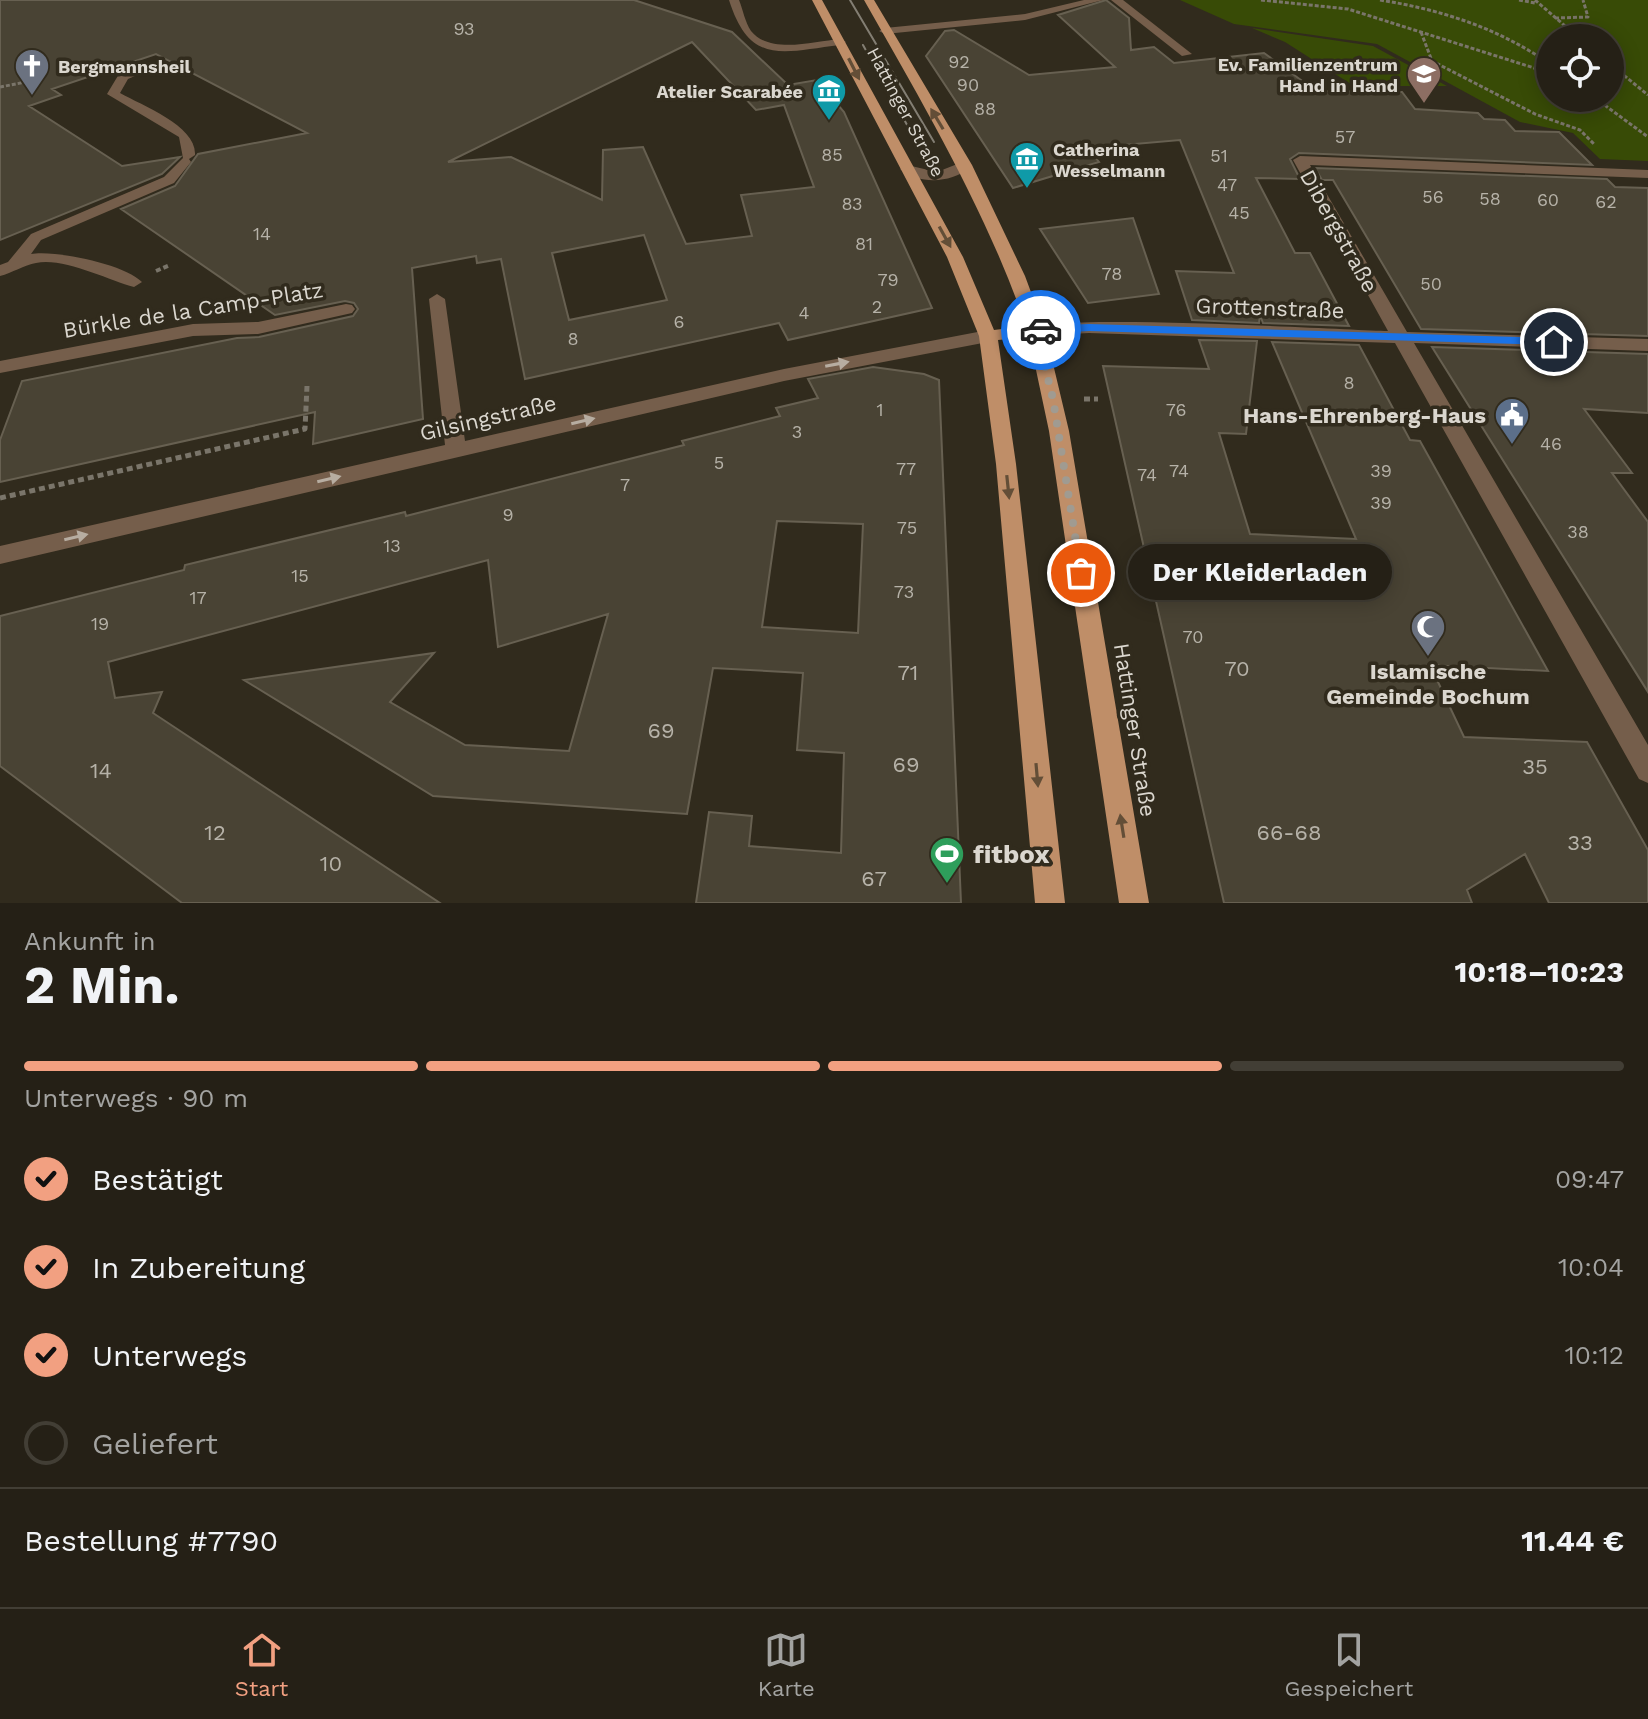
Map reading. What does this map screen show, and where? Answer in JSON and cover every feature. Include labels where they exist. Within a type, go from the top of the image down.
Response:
[{"type":"main road","name":"Hattinger Straße","points":[[817,0],[955,257],[988,336],[1005,450],[1050,903]]},
{"type":"main road","name":"Hattinger Straße","points":[[869,0],[965,165],[1017,276],[1036,330],[1059,431],[1134,903]]},
{"type":"main road","points":[[988,336],[1036,330]]},
{"type":"street","points":[[734,0],[746,32],[760,42],[791,46],[840,42]]},
{"type":"street","points":[[885,31],[1025,17],[1098,0]]},
{"type":"street","points":[[1116,0],[1186,54]]},
{"type":"street","name":"Bürkle de la Camp-Platz","points":[[7,268],[36,237],[169,180],[186,158],[189,144],[184,135],[113,94],[123,77],[145,69]]},
{"type":"street","name":"Dibergstraße","points":[[1648,174],[1300,160],[1648,770]]},
{"type":"street","points":[[907,169],[935,177],[955,173],[965,165]]},
{"type":"street","name":"Bürkle de la Camp-Platz","points":[[7,268],[54,257],[77,265],[98,266],[134,282]]},
{"type":"street","points":[[437,299],[456,450]]},
{"type":"street","name":"Bürkle de la Camp-Platz","points":[[0,367],[193,330],[258,328],[346,309]]},
{"type":"street","name":"Grottenstraße","points":[[1036,330],[1089,327],[1648,345]]},
{"type":"street","name":"Gilsingstraße","points":[[0,555],[784,375],[988,336]]},
{"type":"path","points":[[1261,0],[1348,9],[1536,68]]},
{"type":"path","points":[[1380,0],[1480,23],[1536,55]]},
{"type":"path","points":[[1519,0],[1536,1],[1562,24]]},
{"type":"path","points":[[1555,18],[1588,17],[1583,0]]},
{"type":"path","points":[[1421,31],[1432,61],[1535,114],[1580,130],[1623,173]]},
{"type":"path","points":[[1624,75],[1648,95]]},
{"type":"path","points":[[0,87],[26,82]]},
{"type":"path","points":[[1614,112],[1648,137]]},
{"type":"path","points":[[0,498],[305,429],[307,386]]},
{"type":"green space","points":[[1180,0],[1648,0],[1648,161],[1600,159],[1573,133],[1520,122],[1377,44],[1234,24]]},
{"type":"green space","points":[[1252,28],[1373,46],[1447,86],[1354,86],[1285,42]]},
{"type":"building","points":[[0,0],[634,0],[732,32],[788,85],[817,80],[844,112],[932,308],[788,340],[779,323],[525,379],[501,259],[477,263],[476,256],[412,268],[423,419],[313,444],[315,412],[0,482],[0,440],[22,381],[237,338],[259,337],[353,316],[358,309],[354,303],[345,301],[275,315],[121,209],[175,186],[198,154],[307,133],[156,54],[52,89],[61,95],[29,106],[122,166],[180,157],[162,174],[0,240]],"holes":[[[692,42],[756,110],[784,105],[814,187],[741,195],[752,236],[686,244],[643,147],[603,150],[602,200],[511,157],[448,162]],[[644,235],[667,300],[569,320],[552,253]]]},
{"type":"building","points":[[1106,0],[1129,18],[1131,50],[1154,47],[1174,63],[1264,53],[1316,91],[1402,92],[1415,109],[1478,113],[1484,119],[1505,120],[1515,131],[1559,132],[1592,165],[1299,153],[1290,159],[1300,179],[1256,178],[1295,253],[1310,253],[1349,326],[1263,323],[1260,315],[1259,323],[1192,320],[1176,271],[1234,273],[1180,140],[1088,148],[1099,162],[1013,188],[926,56],[945,31],[954,30],[1029,75],[1115,67],[1058,15]]},
{"type":"building","points":[[1315,168],[1607,179],[1615,187],[1648,188],[1648,336],[1421,329],[1333,180],[1322,180]]},
{"type":"building","points":[[1133,218],[1159,294],[1088,303],[1040,229]]},
{"type":"building","points":[[1199,340],[1257,341],[1246,434],[1219,433],[1250,534],[1356,539],[1272,342],[1359,345],[1410,440],[1420,441],[1548,671],[1430,665],[1464,737],[1587,742],[1648,850],[1648,903],[1549,903],[1525,854],[1467,890],[1472,903],[1224,903],[1103,366],[1209,369]]},
{"type":"building","points":[[1432,347],[1648,354],[1648,413],[1584,409],[1632,473],[1612,473],[1648,522],[1648,692]]},
{"type":"building","points":[[873,367],[924,374],[939,380],[961,903],[696,903],[709,812],[752,816],[749,846],[841,853],[844,753],[797,750],[803,673],[713,668],[687,814],[433,796],[244,680],[434,653],[390,702],[465,745],[569,751],[608,614],[498,647],[488,560],[108,662],[115,698],[162,692],[153,713],[440,903],[182,903],[0,766],[0,616],[184,570],[185,565],[405,512],[406,516],[684,445],[682,441],[780,416],[776,408],[818,398],[808,379]],"holes":[[[777,521],[863,524],[858,633],[762,627]]]},
{"type":"tram line","points":[[850,0],[934,142]]},
{"type":"tram line","points":[[863,45],[917,143]]},
{"type":"way so far","points":[[1041,330],[1036,330],[1059,431],[1081,573]]},
{"type":"place","name":"Bergmannsheil","points":[[32,97]]},
{"type":"place","name":"Ev. Familienzentrum Hand in Hand","points":[[1424,105]]},
{"type":"place","name":"Atelier Scarabée","points":[[829,122]]},
{"type":"place","name":"Catherina Wesselmann","points":[[1027,190]]},
{"type":"place","name":"Hans-Ehrenberg-Haus","points":[[1512,446]]},
{"type":"place","name":"Der Kleiderladen","points":[[1081,573]]},
{"type":"place","name":"Islamische Gemeinde Bochum","points":[[1428,658]]},
{"type":"place","name":"fitbox","points":[[947,885]]},
{"type":"route","points":[[1041,330],[1089,327],[1554,342]]}]
